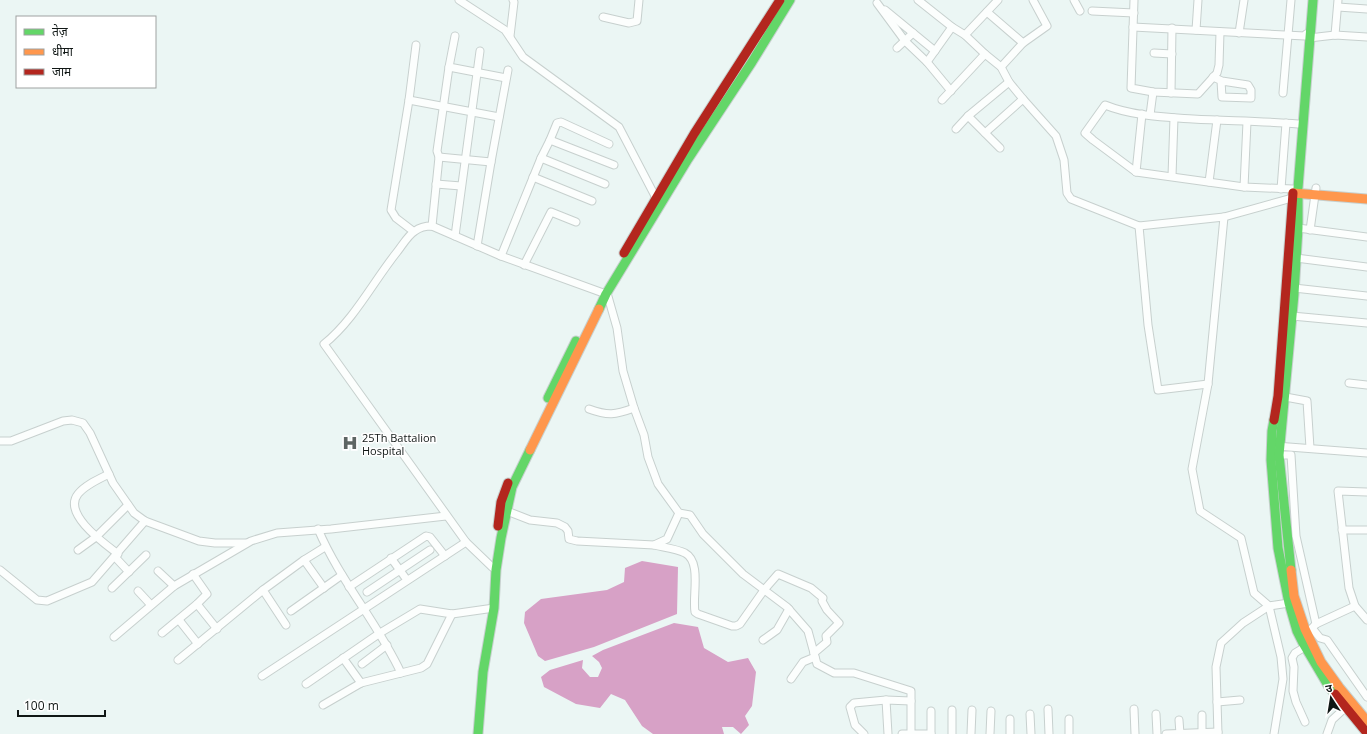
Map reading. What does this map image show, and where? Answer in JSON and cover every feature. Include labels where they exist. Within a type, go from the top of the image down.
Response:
[{"type":"main road","points":[[478,734],[501,502],[508,482],[567,359],[605,293],[656,198],[694,134],[780,0]]},
{"type":"main road","points":[[494,568],[512,487],[605,293],[688,159],[752,62],[790,0]]},
{"type":"main road","points":[[1281,397],[1308,0]]},
{"type":"main road","points":[[1313,0],[1306,35],[1298,124],[1295,192],[1298,228],[1292,316],[1281,397],[1272,430],[1294,596],[1311,627],[1321,662],[1339,687],[1367,720]]},
{"type":"main road","points":[[1295,192],[1316,191],[1367,194]]},
{"type":"main road","points":[[1316,191],[1367,199]]},
{"type":"main road","points":[[1275,452],[1278,548],[1289,603],[1297,631],[1329,687],[1367,733]]},
{"type":"main road","points":[[473,734],[491,609]]},
{"type":"street","points":[[459,0],[505,30],[523,57],[619,127],[656,198]]},
{"type":"street","points":[[510,36],[513,0]]},
{"type":"street","points":[[603,17],[629,23],[637,21],[639,0]]},
{"type":"street","points":[[918,0],[952,27],[965,35],[1001,67],[1009,82],[1023,100],[1056,136],[1064,160],[1067,193],[1071,199],[1139,226],[1224,217],[1295,192]]},
{"type":"street","points":[[965,35],[998,0]]},
{"type":"street","points":[[1001,67],[1023,43],[1047,26],[1033,0]]},
{"type":"street","points":[[1074,0],[1080,11]]},
{"type":"street","points":[[1134,0],[1131,88],[1153,92],[1198,94],[1217,73],[1219,65],[1220,32]]},
{"type":"street","points":[[1196,30],[1198,0]]},
{"type":"street","points":[[1239,33],[1244,0]]},
{"type":"street","points":[[1283,93],[1291,0]]},
{"type":"street","points":[[875,2],[934,51]]},
{"type":"street","points":[[875,2],[904,41],[926,62],[951,91]]},
{"type":"street","points":[[1335,35],[1338,3],[1367,9]]},
{"type":"street","points":[[1092,11],[1134,13]]},
{"type":"street","points":[[986,12],[1023,43]]},
{"type":"street","points":[[926,62],[952,27]]},
{"type":"street","points":[[1133,27],[1172,28],[1239,33],[1367,37]]},
{"type":"street","points":[[1172,28],[1172,93]]},
{"type":"street","points":[[897,48],[913,33]]},
{"type":"street","points":[[432,226],[439,157],[437,150],[448,67],[455,36]]},
{"type":"street","points":[[413,232],[396,218],[391,210],[409,100],[416,45]]},
{"type":"street","points":[[455,236],[480,51]]},
{"type":"street","points":[[1154,53],[1172,54]]},
{"type":"street","points":[[942,100],[985,54]]},
{"type":"street","points":[[448,67],[506,78]]},
{"type":"street","points":[[477,246],[490,162],[508,70]]},
{"type":"street","points":[[1213,77],[1221,81]]},
{"type":"street","points":[[956,129],[968,116],[1009,82]]},
{"type":"street","points":[[1150,115],[1153,92]]},
{"type":"street","points":[[409,100],[499,118]]},
{"type":"street","points":[[985,133],[1023,100]]},
{"type":"street","points":[[1295,192],[1282,189],[1244,187],[1136,172],[1093,140],[1085,132],[1105,105],[1114,109],[1174,118],[1298,124]]},
{"type":"street","points":[[1136,172],[1142,114]]},
{"type":"street","points":[[968,116],[1000,148]]},
{"type":"street","points":[[1172,176],[1174,118]]},
{"type":"street","points":[[1209,182],[1217,120]]},
{"type":"street","points":[[501,256],[557,123],[561,122],[609,144]]},
{"type":"street","points":[[1244,187],[1247,122]]},
{"type":"street","points":[[1282,189],[1286,123]]},
{"type":"street","points":[[550,140],[614,165]]},
{"type":"street","points":[[439,157],[490,162]]},
{"type":"street","points":[[541,158],[605,184]]},
{"type":"street","points":[[533,177],[592,201]]},
{"type":"street","points":[[436,184],[461,186]]},
{"type":"street","points":[[1310,230],[1316,191]]},
{"type":"street","points":[[524,265],[550,212],[576,222]]},
{"type":"street","points":[[1224,217],[1208,384],[1192,469],[1200,512],[1242,538],[1254,592],[1269,606],[1281,657],[1283,679],[1274,734]]},
{"type":"street","points":[[494,568],[466,542],[446,516],[324,344],[333,336],[356,309],[413,232],[425,226],[432,226],[524,265],[605,293],[618,328],[623,371],[644,435],[648,457],[658,484],[679,513],[690,515],[703,534],[743,574],[789,609],[808,631],[817,664],[834,673],[854,673],[912,691],[911,734]]},
{"type":"street","points":[[1139,226],[1148,325],[1158,390],[1208,384]]},
{"type":"street","points":[[1298,228],[1367,237]]},
{"type":"street","points":[[1296,258],[1367,267]]},
{"type":"street","points":[[1294,288],[1367,296]]},
{"type":"street","points":[[1292,316],[1367,323]]},
{"type":"street","points":[[1349,383],[1367,385]]},
{"type":"street","points":[[1281,397],[1307,401],[1310,448]]},
{"type":"street","points":[[589,409],[600,413],[616,414],[634,408]]},
{"type":"street","points":[[0,441],[11,441],[63,421],[72,420],[83,423],[90,433],[113,483],[134,513],[145,521],[199,541],[215,543],[246,543]]},
{"type":"street","points":[[1275,452],[1310,448],[1367,452]]},
{"type":"street","points":[[1275,452],[1291,455],[1296,536],[1311,627],[1320,638],[1326,640],[1367,697]]},
{"type":"street","points":[[109,474],[97,480],[79,493],[75,500],[75,505],[78,517],[96,537],[117,555],[129,572]]},
{"type":"street","points":[[1367,492],[1338,491],[1349,588],[1355,606],[1367,620]]},
{"type":"street","points":[[78,550],[96,537],[128,505]]},
{"type":"street","points":[[507,511],[530,520],[565,526],[568,531],[569,539],[577,542],[654,545],[684,552],[691,560],[695,573],[695,609],[698,614],[732,626],[740,624],[764,590],[778,574],[811,588],[823,598],[822,602],[826,610],[840,623],[826,636],[827,642],[815,655],[803,662],[791,679]]},
{"type":"street","points":[[654,545],[667,539],[679,513]]},
{"type":"street","points":[[114,637],[174,586],[246,543],[277,533],[446,516]]},
{"type":"street","points":[[0,570],[37,600],[47,601],[92,582],[145,521]]},
{"type":"street","points":[[318,530],[325,547],[349,587],[380,633],[401,673]]},
{"type":"street","points":[[1342,530],[1367,530]]},
{"type":"street","points":[[349,587],[426,536],[430,537],[445,556]]},
{"type":"street","points":[[262,676],[466,542]]},
{"type":"street","points":[[178,660],[263,590],[304,560],[325,547]]},
{"type":"street","points":[[367,592],[430,550]]},
{"type":"street","points":[[112,588],[146,555]]},
{"type":"street","points":[[392,558],[407,580]]},
{"type":"street","points":[[304,560],[324,588]]},
{"type":"street","points":[[158,570],[174,586]]},
{"type":"street","points":[[162,632],[179,620],[207,594],[193,574]]},
{"type":"street","points":[[291,611],[342,575]]},
{"type":"street","points":[[263,590],[286,625]]},
{"type":"street","points":[[138,591],[151,605]]},
{"type":"street","points":[[1166,734],[1218,733],[1216,667],[1221,643],[1243,623],[1269,606],[1289,603]]},
{"type":"street","points":[[197,604],[217,629]]},
{"type":"street","points":[[1311,627],[1355,606]]},
{"type":"street","points":[[306,684],[380,633],[420,609],[452,614],[491,609]]},
{"type":"street","points":[[763,640],[777,630],[789,609]]},
{"type":"street","points":[[323,705],[361,683],[421,668],[427,664],[452,614]]},
{"type":"street","points":[[179,620],[198,644]]},
{"type":"street","points":[[362,664],[387,645]]},
{"type":"street","points":[[1305,647],[1295,653],[1292,658],[1294,667],[1292,691],[1305,722]]},
{"type":"street","points":[[343,658],[361,683]]},
{"type":"street","points":[[864,734],[855,725],[850,707],[854,703],[886,700],[911,701]]},
{"type":"street","points":[[886,700],[888,734]]},
{"type":"street","points":[[1217,702],[1240,700]]},
{"type":"street","points":[[1327,734],[1332,720],[1346,707]]},
{"type":"street","points":[[1048,709],[1049,734]]},
{"type":"street","points":[[1134,709],[1135,734]]},
{"type":"street","points":[[952,710],[952,734]]},
{"type":"street","points":[[971,734],[972,710]]},
{"type":"street","points":[[902,734],[931,734],[931,711]]},
{"type":"street","points":[[990,734],[991,711]]},
{"type":"street","points":[[1030,714],[1030,734]]},
{"type":"street","points":[[1156,714],[1157,734]]},
{"type":"street","points":[[1202,715],[1202,733]]},
{"type":"street","points":[[1010,719],[1010,734]]},
{"type":"street","points":[[1069,719],[1069,734]]},
{"type":"street","points":[[1179,720],[1180,734]]},
{"type":"shaded area","points":[[642,561],[678,567],[677,614],[594,647],[545,661],[538,656],[524,623],[525,612],[541,599],[607,590],[624,582],[625,568]]},
{"type":"shaded area","points":[[674,623],[698,627],[704,648],[728,662],[748,658],[756,672],[752,706],[745,716],[749,725],[741,734],[733,727],[722,727],[724,734],[653,734],[642,726],[625,700],[611,694],[600,708],[576,704],[544,687],[541,677],[550,670],[583,660],[582,668],[590,677],[598,677],[602,668],[599,662],[592,656],[603,650]]},
{"type":"traffic: fast","points":[[599,309],[606,294],[688,159],[752,62],[790,0]]},
{"type":"traffic: fast","points":[[1298,188],[1313,0]]},
{"type":"traffic: fast","points":[[1291,570],[1279,455],[1294,294],[1298,228],[1298,195]]},
{"type":"traffic: fast","points":[[548,398],[576,341]]},
{"type":"traffic: fast","points":[[1274,420],[1271,460],[1278,548],[1289,603],[1297,631],[1303,643],[1329,687],[1335,694]]},
{"type":"traffic: fast","points":[[478,734],[483,672],[494,608],[496,570],[501,538],[512,487],[530,450]]},
{"type":"traffic: slow","points":[[1293,193],[1367,199]]},
{"type":"traffic: slow","points":[[530,450],[599,309]]},
{"type":"traffic: slow","points":[[1291,570],[1294,596],[1305,629],[1321,662],[1367,721]]},
{"type":"traffic: jam","points":[[624,253],[694,134],[780,0]]},
{"type":"traffic: jam","points":[[1274,420],[1278,396],[1293,193]]},
{"type":"traffic: jam","points":[[498,526],[501,502],[508,483]]},
{"type":"traffic: jam","points":[[1335,694],[1367,733]]},
{"type":"place","name":"25Th Battalion Hospital","points":[[350,443]]}]
